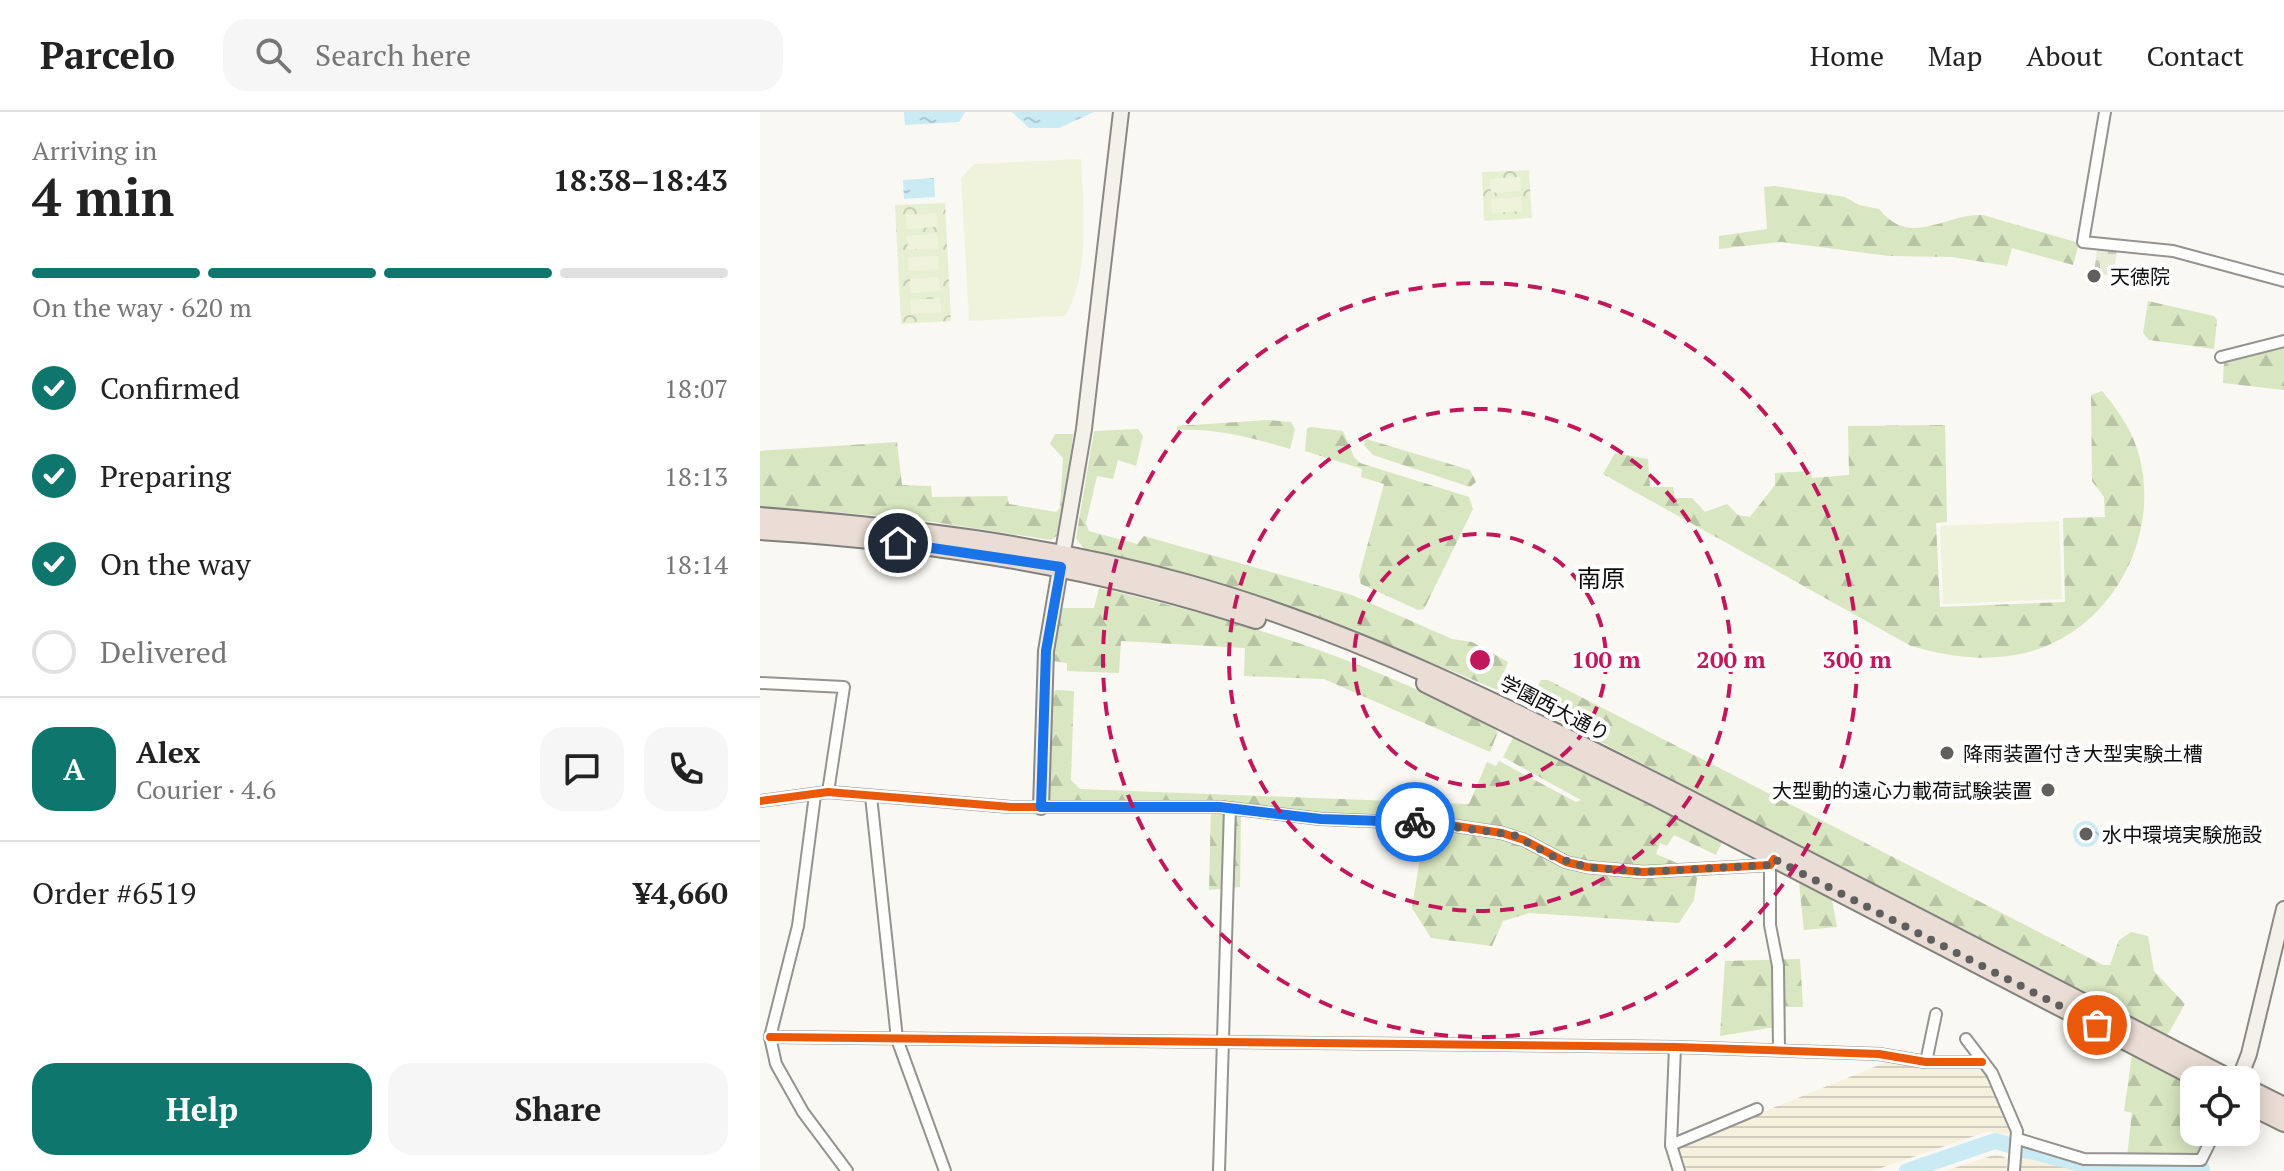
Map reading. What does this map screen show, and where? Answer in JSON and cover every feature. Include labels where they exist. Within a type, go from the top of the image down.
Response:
[{"type":"highway","name":"学園西大通り","points":[[760,517],[810,527]]},
{"type":"highway","name":"学園西大通り","points":[[760,530],[810,527],[900,529],[1062,560],[1251,605],[1435,673],[2204,1066]]},
{"type":"highway","name":"学園西大通り","points":[[1062,560],[1248,617],[1383,666],[1522,730],[1772,862],[2180,1069]]},
{"type":"highway","points":[[2260,1095],[2284,1107]]},
{"type":"highway","points":[[2260,1110],[2284,1122]]},
{"type":"street","points":[[1041,807],[1046,651],[1084,429],[1121,112]]},
{"type":"street","points":[[2105,112],[2083,242],[2173,251],[2284,281]]},
{"type":"street","points":[[2221,357],[2284,341]]},
{"type":"street","points":[[760,683],[844,687],[828,792]]},
{"type":"street","points":[[760,801],[828,792],[1041,807],[1230,808],[1321,819],[1443,824],[1502,833],[1524,840],[1566,862],[1587,867],[1643,872],[1772,862],[1770,925],[1778,966],[1779,1050]]},
{"type":"street","points":[[815,795],[798,926],[770,1037],[776,1064],[847,1171]]},
{"type":"street","points":[[871,796],[897,1039],[945,1171]]},
{"type":"street","points":[[1219,1171],[1230,808]]},
{"type":"street","points":[[2244,1066],[2284,909]]},
{"type":"street","points":[[1926,1062],[1936,1014]]},
{"type":"street","points":[[770,1037],[1675,1047],[1879,1054],[1926,1062],[1982,1062]]},
{"type":"street","points":[[1966,1039],[1997,1082],[2018,1139],[2014,1171]]},
{"type":"street","points":[[1675,1047],[1671,1145],[1679,1171]]},
{"type":"street","points":[[1671,1145],[1757,1109]]},
{"type":"street","points":[[2018,1139],[2084,1159],[2167,1166],[2201,1160],[2208,1146]]},
{"type":"shaded area","points":[[1889,1061],[1984,1069],[2012,1129],[2008,1134],[1986,1132],[1872,1171],[1685,1171],[1679,1146]]},
{"type":"shaded area","points":[[1997,1154],[2008,1159],[2006,1171],[1945,1171]]},
{"type":"shaded area","points":[[2020,1156],[2085,1171],[2018,1171]]},
{"type":"green space","points":[[1081,159],[1084,218],[1082,261],[1073,300],[1065,316],[969,321],[961,178],[974,164]]},
{"type":"green space","points":[[1529,170],[1532,218],[1484,221],[1482,172]]},
{"type":"green space","points":[[1520,177],[1521,191],[1491,193],[1490,179]]},
{"type":"green space","points":[[1764,187],[1845,197],[1859,205],[1879,209],[1903,227],[1916,228],[1983,215],[2079,243],[2073,265],[2012,248],[2007,266],[1952,257],[1889,256],[1781,242],[1719,249],[1719,236],[1767,229]]},
{"type":"green space","points":[[1521,197],[1522,211],[1492,213],[1491,199]]},
{"type":"green space","points":[[945,203],[951,321],[901,324],[895,205]]},
{"type":"green space","points":[[936,213],[937,227],[907,229],[906,215]]},
{"type":"green space","points":[[937,234],[938,248],[908,250],[907,236]]},
{"type":"green space","points":[[2097,249],[2117,252],[2113,276],[2094,273]]},
{"type":"green space","points":[[938,256],[939,269],[909,271],[908,257]]},
{"type":"green space","points":[[939,277],[940,291],[910,293],[910,279]]},
{"type":"green space","points":[[940,298],[941,312],[911,314],[911,300]]},
{"type":"green space","points":[[2148,301],[2214,316],[2217,320],[2214,349],[2149,340],[2143,333]]},
{"type":"green space","points":[[2284,346],[2284,390],[2223,383],[2224,359]]},
{"type":"green space","points":[[2102,391],[2125,423],[2140,459],[2144,490],[2142,522],[2134,552],[2121,580],[2103,605],[2081,626],[2055,642],[2010,656],[1968,657],[1911,646],[1603,474],[1615,453],[1648,459],[1650,487],[1673,487],[1675,498],[1692,498],[1705,512],[1727,504],[1738,515],[1750,517],[1775,485],[1775,473],[1811,471],[1812,478],[1849,475],[1848,426],[1945,425],[1947,522],[1936,523],[1940,607],[2065,602],[2063,518],[2105,517],[2104,497],[2092,481],[2091,395]]},
{"type":"green space","points":[[1268,420],[1291,422],[1295,429],[1290,449],[1220,432],[1177,430],[1177,426]]},
{"type":"green space","points":[[1307,428],[1343,431],[1354,457],[1360,463],[1469,497],[1473,509],[1424,609],[1418,610],[1361,584],[1359,576],[1384,484],[1361,477],[1362,469],[1305,451]]},
{"type":"green space","points":[[1138,429],[1143,436],[1136,466],[1118,460],[1113,479],[1097,476],[1086,523],[1089,531],[1137,544],[1144,536],[1352,595],[1452,639],[1472,642],[1508,662],[1497,690],[1345,628],[1243,591],[1139,561],[1084,549],[1076,538],[1094,431]]},
{"type":"green space","points":[[1055,434],[1073,434],[1062,532],[1051,540],[908,518],[760,506],[760,451],[897,442],[902,485],[931,486],[932,497],[1007,496],[1009,504],[1056,512],[1060,508],[1063,458],[1050,444]]},
{"type":"green space","points":[[1366,439],[1470,470],[1476,482],[1470,487],[1373,455],[1364,445]]},
{"type":"green space","points":[[2059,521],[2062,599],[1943,604],[1940,526]]},
{"type":"green space","points":[[1099,588],[1191,611],[1327,653],[1414,689],[1485,722],[1498,732],[1490,752],[1324,679],[1244,676],[1245,648],[1121,641],[1119,673],[1067,671],[1067,663],[1053,661],[1052,657],[1058,608],[1094,608]]},
{"type":"green space","points":[[1541,680],[1548,680],[2103,965],[2110,965],[2119,940],[2131,932],[2148,936],[2154,971],[2185,1004],[2167,1036],[1537,709],[1532,698]]},
{"type":"green space","points":[[1056,690],[1074,691],[1071,780],[1080,789],[1469,804],[1487,762],[1496,766],[1499,761],[1576,802],[1581,800],[1503,757],[1514,736],[1722,842],[1716,855],[1674,835],[1667,846],[1660,843],[1656,854],[1698,872],[1694,900],[1679,923],[1529,913],[1503,921],[1492,946],[1431,938],[1412,908],[1425,826],[1241,807],[1240,887],[1209,890],[1211,806],[1048,803],[1050,696]]},
{"type":"green space","points":[[1799,883],[1832,900],[1837,927],[1804,930]]},
{"type":"green space","points":[[1800,959],[1803,1007],[1785,1007],[1781,1026],[1720,1036],[1725,961]]},
{"type":"green space","points":[[2132,1055],[2180,1080],[2180,1146],[2205,1146],[2201,1154],[2127,1156],[2132,1113],[2124,1111]]},
{"type":"water","points":[[904,112],[965,112],[959,122],[905,125]]},
{"type":"water","points":[[1012,112],[1094,112],[1059,128],[1029,128]]},
{"type":"water","points":[[934,178],[935,197],[904,199],[903,180]]},
{"type":"water","points":[[2086,821],[2095,825],[2099,834],[2095,843],[2086,847],[2077,843],[2073,834],[2077,825]]},
{"type":"waterway","points":[[1907,1171],[1995,1141],[2013,1146]]},
{"type":"waterway","points":[[2022,1149],[2089,1166],[2202,1169]]},
{"type":"cycle path","points":[[760,801],[828,792],[1011,807],[1220,807],[1321,819],[1443,824],[1502,833],[1524,840],[1566,862],[1643,872],[1770,865],[1774,859]]},
{"type":"cycle path","points":[[770,1037],[1675,1047],[1879,1054],[1926,1062],[1982,1062]]},
{"type":"way so far","points":[[1415,822],[1514,835],[1554,857],[1587,867],[1643,872],[1702,871],[1770,865],[1774,859],[2097,1025]]},
{"type":"place","name":"天徳院","points":[[2094,276]]},
{"type":"place","name":"降雨装置付き大型実験土槽","points":[[1947,753]]},
{"type":"place","name":"大型動的遠心力載荷試験装置","points":[[2048,790]]},
{"type":"place","name":"水中環境実験施設","points":[[2086,834]]},
{"type":"district","name":"南原","points":[[1601,578]]},
{"type":"route","points":[[898,543],[1061,567],[1046,651],[1041,807],[1220,807],[1321,819],[1415,822]]}]
